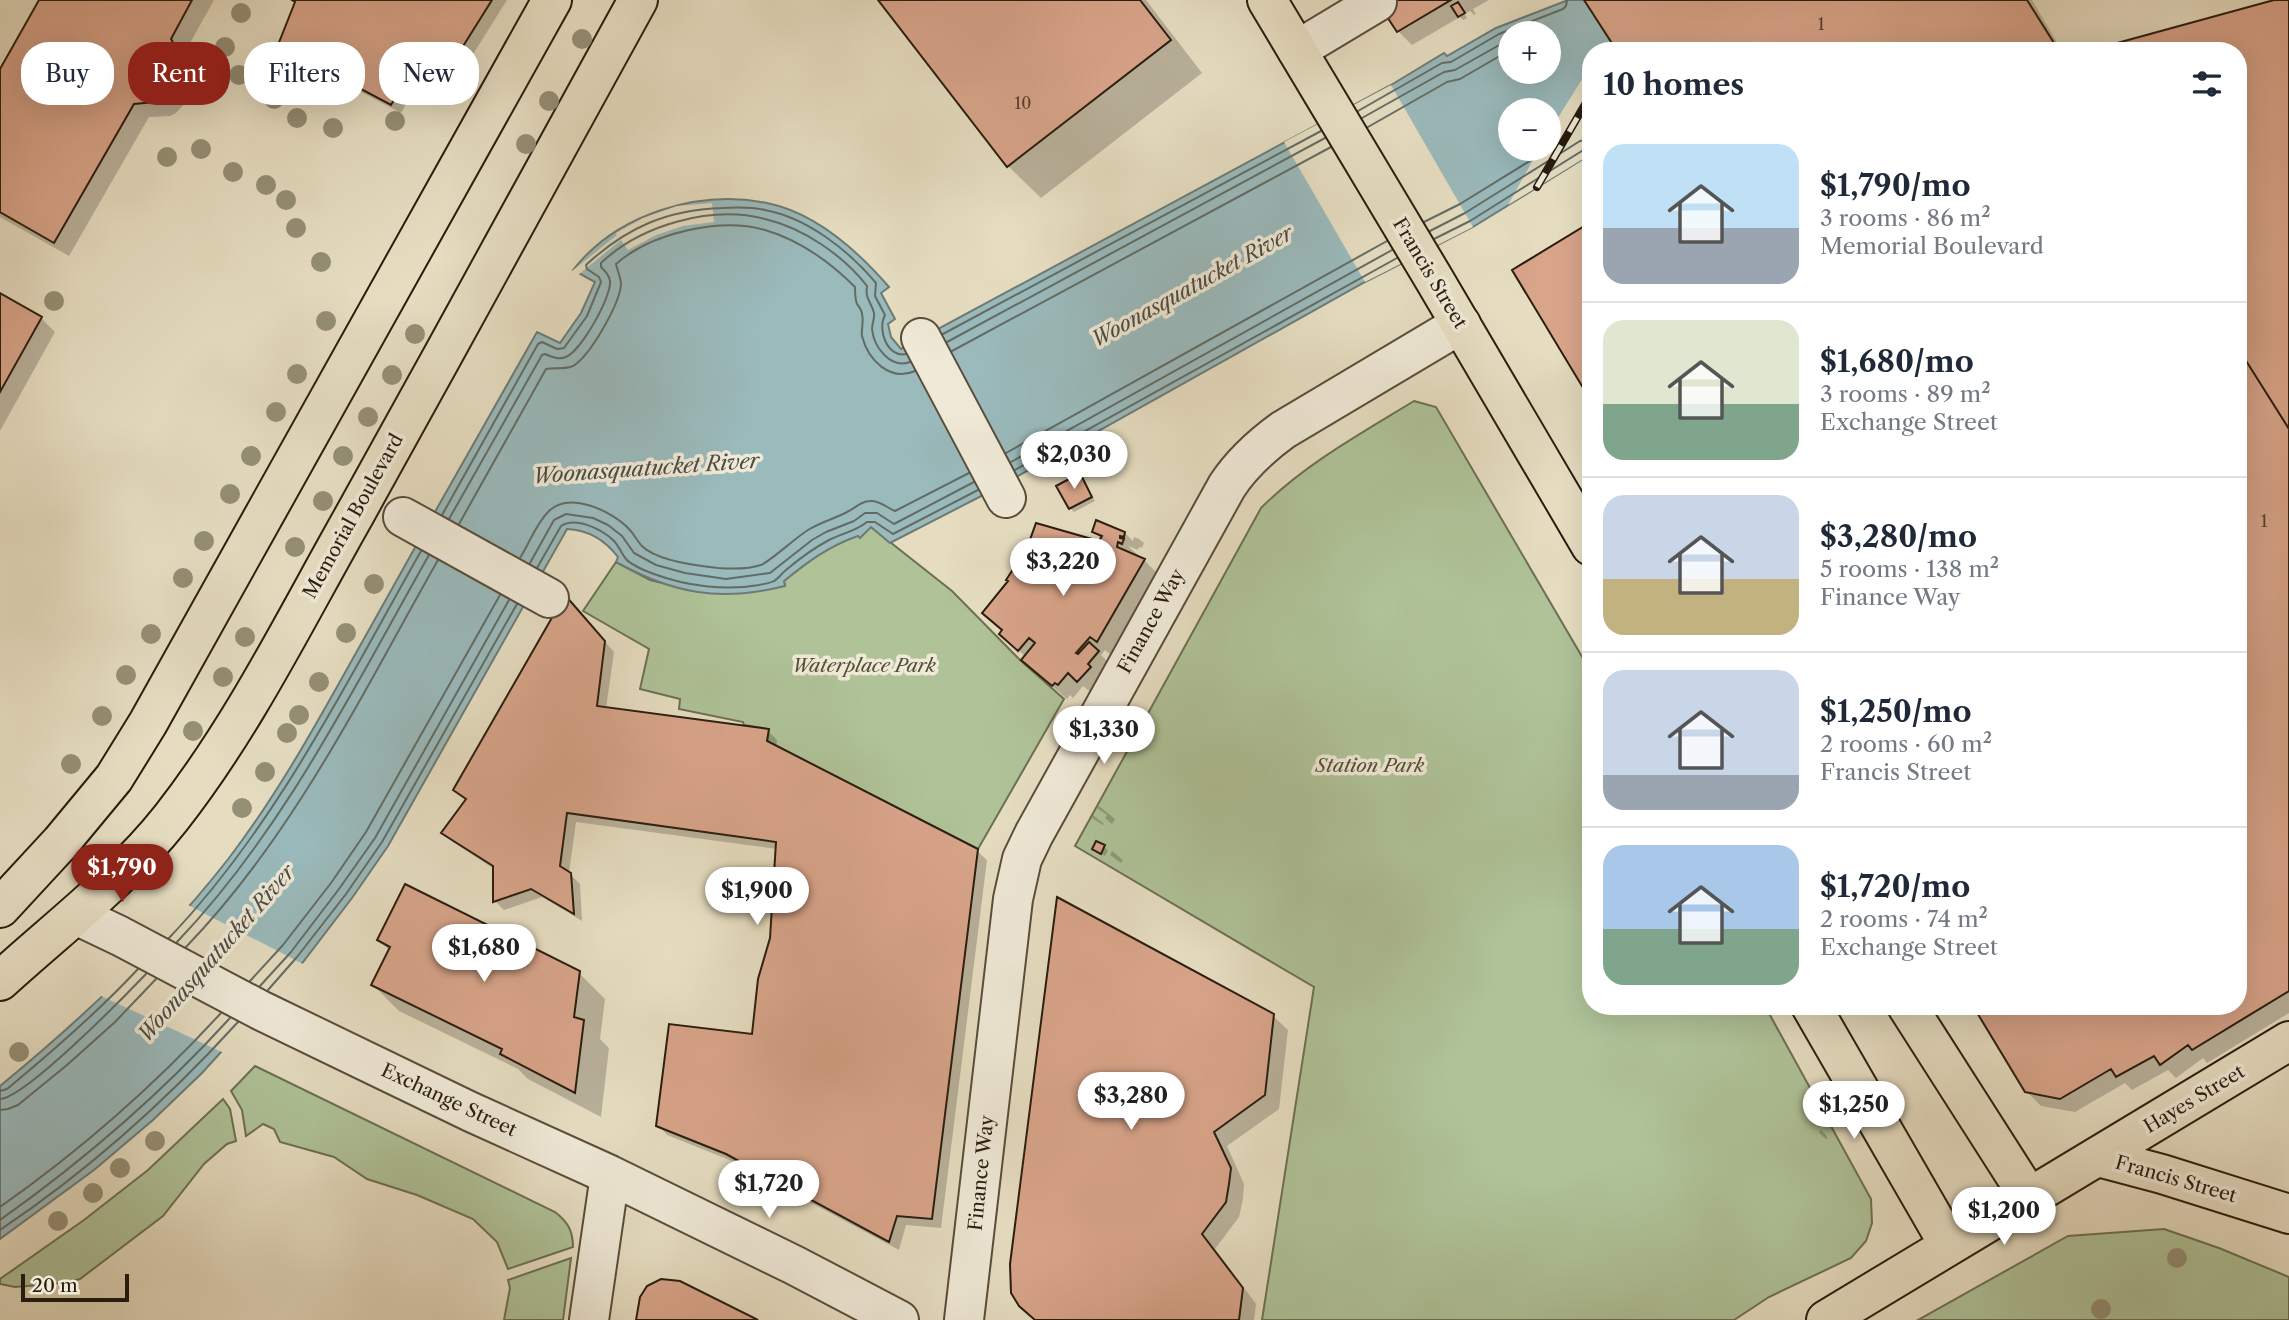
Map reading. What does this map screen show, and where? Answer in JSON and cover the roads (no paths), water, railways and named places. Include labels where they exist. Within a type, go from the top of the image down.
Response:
[{"type":"main road","points":[[7,891],[114,778],[148,723],[552,0]]},
{"type":"main road","name":"Memorial Boulevard","points":[[0,981],[76,915],[145,849],[191,792],[232,729],[404,426],[638,0]]},
{"type":"main road","name":"Francis Street","points":[[1267,0],[1582,531]]},
{"type":"main road","name":"Exchange Street","points":[[7,891],[76,915]]},
{"type":"main road","points":[[1816,1015],[1948,1245]]},
{"type":"main road","points":[[1913,1015],[2029,1197]]},
{"type":"main road","name":"Hayes Street","points":[[2098,1157],[2289,1041]]},
{"type":"main road","name":"Francis Street","points":[[1826,1320],[2098,1157],[2289,1213]]},
{"type":"street","points":[[1297,50],[1377,2]]},
{"type":"street","name":"Finance Way","points":[[964,1320],[1013,899],[1022,859],[1034,834],[1214,510],[1241,467],[1259,448],[1283,430],[1461,324]]},
{"type":"street","points":[[921,338],[1006,498]]},
{"type":"street","points":[[403,517],[549,598]]},
{"type":"street","name":"Exchange Street","points":[[76,915],[260,1010],[471,1112],[610,1175],[900,1320]]},
{"type":"street","points":[[589,1320],[610,1175]]},
{"type":"water","name":"Woonasquatucket River","points":[[1568,0],[2020,0],[1876,42],[1582,42],[1582,160],[1473,227],[1365,282],[991,491],[890,543],[871,527],[860,538],[858,536],[837,545],[810,561],[784,581],[785,586],[739,594],[678,588],[658,582],[616,562],[618,557],[596,537],[567,529],[388,846],[303,962],[202,1073],[153,1120],[94,1170],[0,1239],[0,1086],[62,1034],[149,950],[204,889],[249,831],[321,716],[537,332],[560,343],[581,313],[595,282],[573,270],[591,250],[636,220],[687,203],[741,200],[785,208],[819,224],[834,235],[889,287],[881,293],[895,319],[888,324],[891,337],[901,349],[1391,85],[1444,53],[1447,56],[1498,27],[1498,84],[1561,84],[1561,21],[1514,21]]},
{"type":"railway","points":[[1537,187],[1582,110]]},
{"type":"park label","name":"Waterplace Park","points":[[864,665]]},
{"type":"park label","name":"Station Park","points":[[1370,765]]}]
